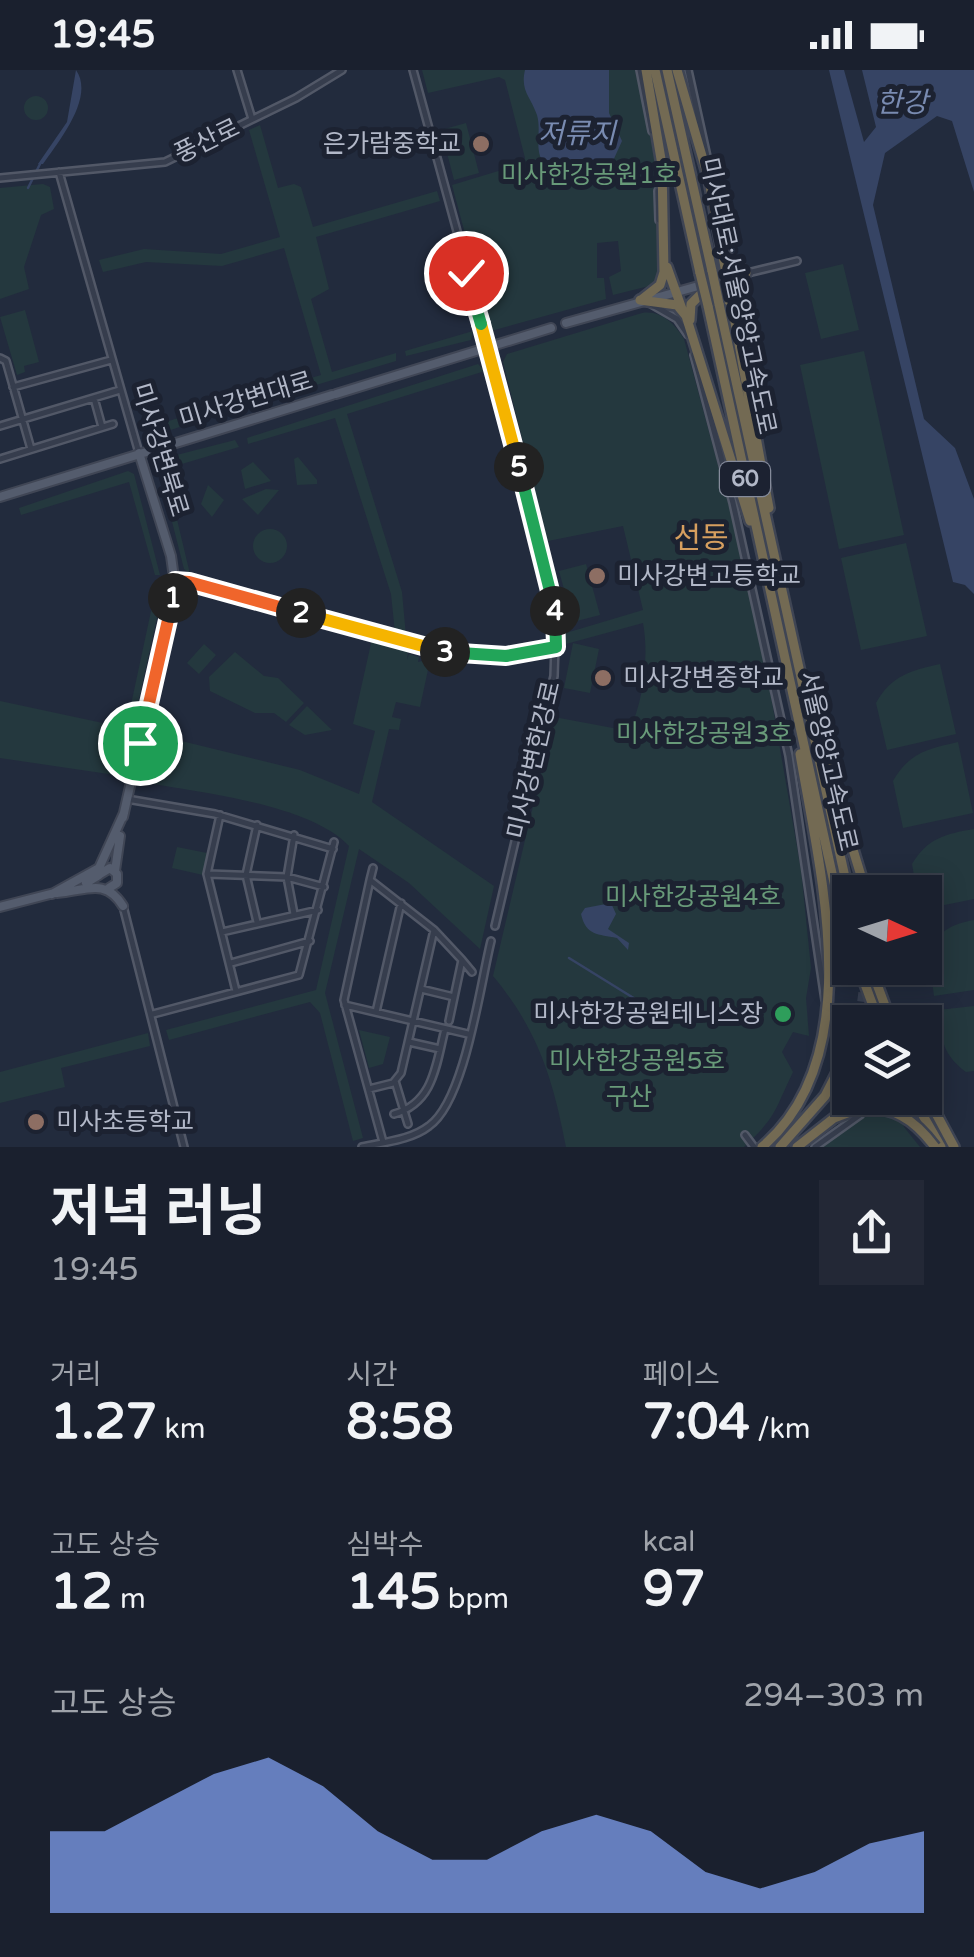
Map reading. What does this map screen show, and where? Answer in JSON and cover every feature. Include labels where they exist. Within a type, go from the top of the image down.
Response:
[{"type":"highway","points":[[642,300],[662,282],[662,165],[643,70]]},
{"type":"highway","name":"미사대로;서울양양고속도로","points":[[655,70],[700,274],[714,305],[795,648]]},
{"type":"highway","name":"미사대로;서울양양고속도로","points":[[667,70],[712,271],[714,305],[783,652]]},
{"type":"highway","points":[[678,70],[705,164],[739,332],[760,440],[774,556]]},
{"type":"highway","points":[[662,250],[702,358]]},
{"type":"highway","points":[[722,252],[746,273]]},
{"type":"highway","points":[[739,332],[725,294],[711,291],[696,296],[690,317],[723,441],[762,556]]},
{"type":"highway","points":[[642,300],[682,309]]},
{"type":"highway","points":[[795,648],[861,875]]},
{"type":"highway","name":"서울양양고속도로","points":[[795,648],[845,875]]},
{"type":"highway","points":[[762,1147],[776,1136],[805,1087],[818,1055],[828,1008],[820,881],[783,652]]},
{"type":"highway","name":"서울양양고속도로","points":[[783,652],[836,875]]},
{"type":"highway","points":[[780,1147],[825,1096],[832,1082]]},
{"type":"highway","points":[[797,1147],[834,1118],[858,1109],[885,1108],[910,1120],[938,1147]]},
{"type":"highway","points":[[922,1115],[938,1147]]},
{"type":"highway","points":[[937,1115],[954,1147]]},
{"type":"main road","points":[[566,324],[727,278]]},
{"type":"main road","name":"미사강변대로","points":[[0,497],[552,328]]},
{"type":"main road","name":"미사강변북로","points":[[139,453],[175,581],[140,743]]},
{"type":"main road","points":[[106,887],[133,773]]},
{"type":"main road","points":[[52,894],[99,868],[124,813]]},
{"type":"main road","points":[[0,907],[110,873]]},
{"type":"main road","points":[[106,887],[110,873]]},
{"type":"main road","points":[[110,873],[123,906]]},
{"type":"main road","points":[[52,894],[106,887]]},
{"type":"main road","points":[[106,887],[123,906]]},
{"type":"street","points":[[237,70],[252,118]]},
{"type":"street","name":"풍산로","points":[[0,178],[164,162],[342,70]]},
{"type":"street","name":"미사강변한강로","points":[[413,70],[552,590],[556,647],[548,699],[494,926]]},
{"type":"street","points":[[688,70],[713,173],[716,226]]},
{"type":"street","name":"미사강변북로","points":[[59,172],[139,453]]},
{"type":"street","points":[[727,278],[797,262]]},
{"type":"street","points":[[642,300],[677,320],[688,334],[731,494],[788,756],[820,986],[828,1008]]},
{"type":"street","points":[[0,358],[6,361],[32,449]]},
{"type":"street","points":[[14,387],[112,360]]},
{"type":"street","points":[[0,426],[120,390]]},
{"type":"street","points":[[94,398],[102,428]]},
{"type":"street","points":[[0,460],[113,424]]},
{"type":"street","points":[[175,581],[459,655],[506,656],[556,647]]},
{"type":"street","points":[[127,799],[257,824],[334,846],[299,975],[153,1014]]},
{"type":"street","points":[[220,816],[207,874],[236,991]]},
{"type":"street","points":[[257,824],[246,876],[257,922]]},
{"type":"street","points":[[294,836],[287,877],[294,914]]},
{"type":"street","points":[[373,868],[345,1005],[383,1142]]},
{"type":"street","points":[[207,874],[287,877],[324,887]]},
{"type":"street","points":[[370,880],[434,930],[472,972]]},
{"type":"street","points":[[376,1012],[401,903]]},
{"type":"street","points":[[123,906],[184,1147]]},
{"type":"street","points":[[222,932],[318,910]]},
{"type":"street","points":[[408,1124],[395,1081],[414,1021],[434,930]]},
{"type":"street","points":[[230,963],[310,941]]},
{"type":"street","points":[[362,1147],[423,1130],[442,1114],[455,1089],[491,942]]},
{"type":"street","points":[[449,1021],[462,960]]},
{"type":"street","points":[[421,990],[454,997]]},
{"type":"street","points":[[345,1005],[468,1034]]},
{"type":"street","points":[[394,1114],[404,1111],[428,1091],[445,1029]]},
{"type":"street","points":[[408,1042],[440,1050]]},
{"type":"street","points":[[369,1089],[395,1081]]},
{"type":"street","points":[[816,1147],[859,1115]]},
{"type":"street","points":[[904,1115],[907,1122]]},
{"type":"street","points":[[745,1135],[754,1147]]},
{"type":"green space","name":"미사한강공원1호","points":[[422,70],[635,70],[655,158],[662,269],[653,285],[613,295],[609,277],[621,271],[618,241],[597,243],[597,278],[604,278],[606,299],[491,331],[452,185],[522,164],[525,158],[505,80],[499,77],[428,93]]},
{"type":"green space","points":[[36,96],[45,99],[45,117],[36,120],[27,117],[24,108],[27,99]]},
{"type":"green space","points":[[466,123],[479,173],[454,180],[441,130]]},
{"type":"green space","points":[[260,125],[278,188],[294,184],[301,187],[313,227],[437,191],[440,201],[316,237],[329,289],[311,299],[332,372],[396,353],[396,361],[266,400],[262,393],[321,375],[284,248],[222,266],[146,262],[103,272],[99,260],[144,249],[221,254],[280,237],[249,130]]},
{"type":"green space","points":[[43,184],[50,187],[54,209],[41,215],[24,267],[29,289],[0,299],[0,188]]},
{"type":"green space","points":[[843,264],[859,330],[821,339],[805,273]]},
{"type":"green space","points":[[25,310],[39,362],[24,366],[25,372],[17,375],[0,317]]},
{"type":"green space","points":[[642,313],[667,319],[684,339],[731,513],[770,691],[801,870],[811,968],[806,998],[809,1036],[793,1032],[782,1052],[793,1072],[769,1119],[744,1147],[566,1147],[542,1056],[522,1016],[493,976],[554,717],[629,731],[642,692],[645,649],[643,623],[566,644],[566,633],[643,610],[623,526],[548,541],[503,362],[507,354]]},
{"type":"green space","points":[[473,331],[471,340],[406,356],[405,351]]},
{"type":"green space","points":[[864,351],[904,535],[839,549],[800,365]]},
{"type":"green space","points":[[478,364],[485,371],[347,414],[402,592],[406,636],[395,633],[391,594],[335,418],[248,444],[247,438]]},
{"type":"green space","points":[[253,395],[254,403],[155,435],[146,428]]},
{"type":"green space","points":[[235,440],[239,447],[165,469],[190,574],[184,569],[158,466],[161,459]]},
{"type":"green space","points":[[298,457],[317,484],[297,485],[294,459]]},
{"type":"green space","points":[[253,462],[271,481],[245,489],[241,470]]},
{"type":"green space","points":[[128,471],[134,474],[160,575],[155,575],[129,482],[21,515],[19,508]]},
{"type":"green space","points":[[208,485],[224,500],[212,517],[201,504]]},
{"type":"green space","points":[[266,489],[279,490],[258,515],[242,499]]},
{"type":"green space","points":[[270,529],[282,534],[287,546],[282,558],[270,563],[258,558],[253,546],[258,534]]},
{"type":"green space","points":[[906,543],[927,636],[861,650],[841,558]]},
{"type":"green space","points":[[586,564],[600,615],[573,622],[559,571]]},
{"type":"green space","points":[[156,588],[163,590],[122,776],[0,758],[0,701],[126,728]]},
{"type":"green space","points":[[372,639],[408,651],[407,660],[409,654],[419,657],[418,662],[429,659],[429,665],[420,707],[396,702],[392,717],[401,719],[399,730],[389,729],[372,802],[494,886],[480,949],[409,883],[359,849],[325,993],[363,1138],[353,1141],[320,1013],[310,1002],[169,1040],[166,1030],[316,990],[349,846],[331,832],[281,810],[141,782],[153,734],[300,770],[359,794],[375,731],[353,724]]},
{"type":"green space","points":[[573,643],[599,649],[590,693],[564,688]]},
{"type":"green space","points":[[204,644],[216,655],[199,674],[187,663]]},
{"type":"green space","points":[[235,652],[264,676],[278,678],[304,703],[286,722],[274,713],[255,713],[210,691],[209,677]]},
{"type":"green space","points":[[940,664],[956,734],[887,750],[876,703],[903,676]]},
{"type":"green space","points":[[307,706],[332,730],[305,735],[289,725]]},
{"type":"green space","points":[[958,742],[973,813],[903,828],[893,781],[920,754]]},
{"type":"green space","points":[[974,829],[974,899],[942,906],[942,875],[914,875],[912,864],[924,848],[954,833]]},
{"type":"green space","points":[[177,847],[207,853],[203,875],[172,868]]},
{"type":"green space","points":[[974,920],[974,990],[934,996],[933,985],[942,985],[942,934]]},
{"type":"green space","points":[[974,1006],[974,1071],[966,1072],[944,1045],[942,1010]]},
{"type":"green space","points":[[359,1030],[390,1037],[383,1064],[369,1068]]},
{"type":"green space","points":[[148,1033],[150,1046],[61,1068],[65,1087],[0,1103],[0,1072]]},
{"type":"green space","points":[[862,1115],[899,1115],[920,1147],[819,1147]]},
{"type":"water","points":[[76,70],[81,81],[78,106],[58,143],[43,164],[38,164],[67,122]]},
{"type":"water","name":"저류지","points":[[525,70],[609,70],[609,113],[622,141],[612,163],[572,174],[553,171],[545,165],[539,151],[537,115],[525,89]]},
{"type":"water","name":"한강","points":[[829,70],[844,70],[864,142],[876,127],[862,70],[974,70],[974,192],[952,121],[937,116],[885,153],[873,205],[924,419],[955,448],[974,499],[974,594],[965,585],[953,582]]},
{"type":"water","points":[[611,903],[616,914],[608,929],[629,943],[628,950],[617,938],[594,933],[583,921],[581,914],[585,908]]},
{"type":"waterway","points":[[28,188],[40,164]]},
{"type":"waterway","points":[[569,958],[653,1010],[702,1011]]},
{"type":"tunnel","points":[[133,773],[141,743]]},
{"type":"tunnel","points":[[861,1005],[864,985]]},
{"type":"place","name":"은가람중학교","points":[[481,144]]},
{"type":"place","name":"미사강변고등학교","points":[[597,576]]},
{"type":"place","name":"미사강변중학교","points":[[603,678]]},
{"type":"place","name":"미사한강공원테니스장","points":[[783,1014]]},
{"type":"place","name":"미사초등학교","points":[[36,1122]]},
{"type":"district","name":"선동","points":[[701,538]]},
{"type":"route","points":[[140,743],[175,581],[192,582],[459,655],[514,656],[556,647],[552,590],[466,273]]},
{"type":"park label","name":"미사한강공원3호","points":[[704,734]]},
{"type":"park label","name":"미사한강공원4호","points":[[693,897]]},
{"type":"park label","name":"미사한강공원5호","points":[[637,1061]]},
{"type":"park label","name":"구산","points":[[629,1097]]}]
